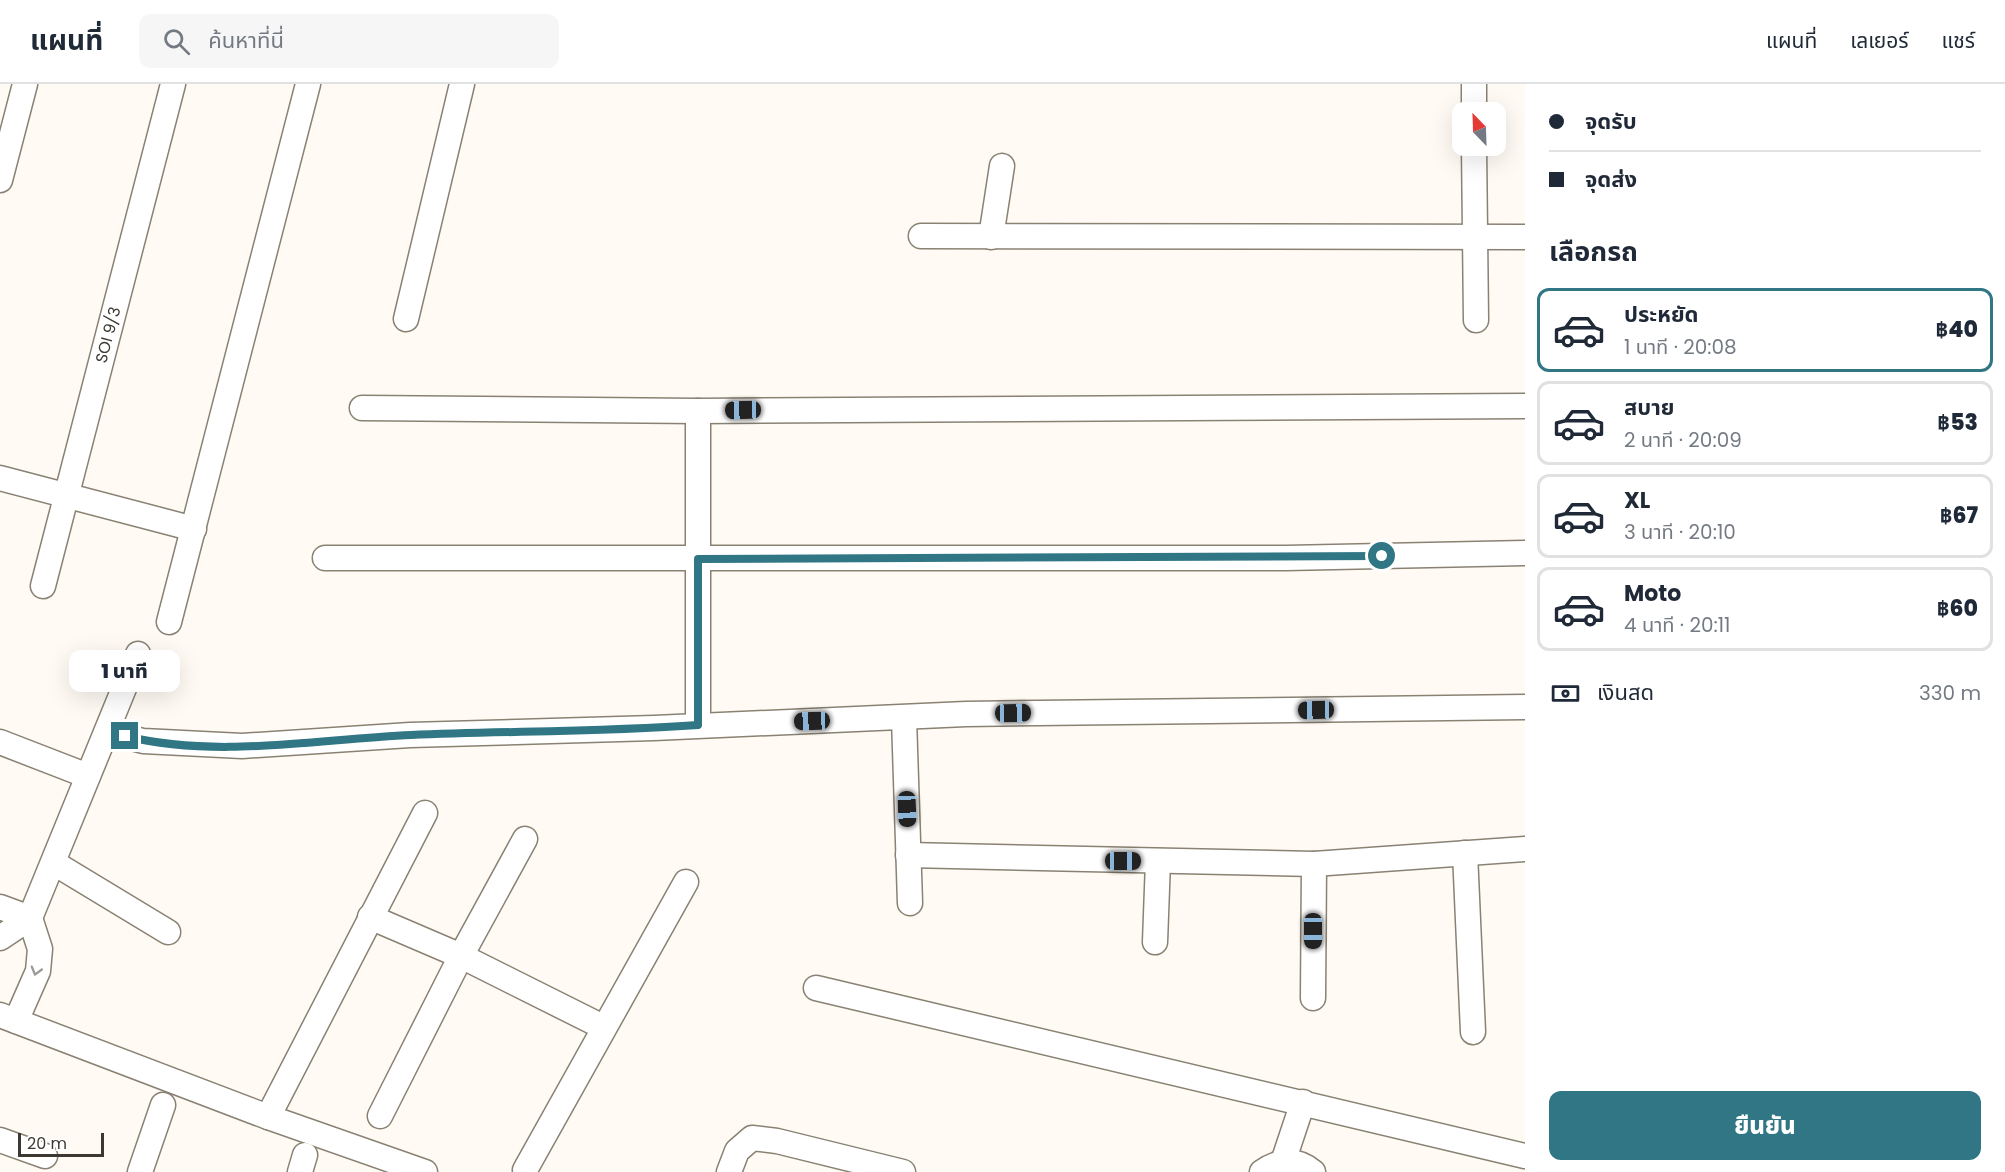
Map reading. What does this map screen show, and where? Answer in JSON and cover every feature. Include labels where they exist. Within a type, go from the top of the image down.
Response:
[{"type":"street","points":[[0,180],[25,84]]},
{"type":"street","name":"SOI 9/3","points":[[43,586],[172,84]]},
{"type":"street","points":[[169,622],[308,84]]},
{"type":"street","points":[[406,319],[462,84]]},
{"type":"street","points":[[1474,84],[1474,102]]},
{"type":"street","points":[[1474,156],[1473,237],[1476,320]]},
{"type":"street","points":[[991,237],[1002,166]]},
{"type":"street","points":[[921,236],[1525,237]]},
{"type":"street","points":[[362,408],[698,411],[1525,406]]},
{"type":"street","points":[[698,411],[698,725]]},
{"type":"street","points":[[0,478],[194,529]]},
{"type":"street","points":[[325,558],[1286,558],[1525,553]]},
{"type":"street","points":[[0,938],[30,918],[138,654]]},
{"type":"street","points":[[108,732],[143,741],[242,746],[410,735],[966,714],[1525,707]]},
{"type":"street","points":[[904,717],[910,903]]},
{"type":"street","points":[[0,742],[88,776]]},
{"type":"street","points":[[268,1116],[425,813]]},
{"type":"street","points":[[380,1116],[461,956],[525,839]]},
{"type":"street","points":[[908,855],[1314,864],[1525,849]]},
{"type":"street","points":[[1465,853],[1473,1032]]},
{"type":"street","points":[[1155,942],[1158,861]]},
{"type":"street","points":[[54,863],[168,932]]},
{"type":"street","points":[[1313,998],[1314,864]]},
{"type":"street","points":[[525,1170],[686,882]]},
{"type":"street","points":[[0,907],[30,918]]},
{"type":"street","points":[[30,918],[40,950],[38,971],[8,1018],[268,1116],[425,1172]]},
{"type":"street","points":[[370,918],[461,956],[603,1027]]},
{"type":"street","points":[[816,988],[1525,1156]]},
{"type":"street","points":[[1273,1167],[1303,1102]]},
{"type":"street","points":[[140,1172],[163,1106]]},
{"type":"street","points":[[729,1172],[737,1151],[752,1138],[777,1141],[897,1171]]},
{"type":"street","points":[[0,1140],[45,1156]]},
{"type":"street","points":[[1273,1167],[1296,1162],[1313,1172]]},
{"type":"route","points":[[125,736],[143,741],[242,746],[410,735],[698,725],[698,559],[1382,556]]}]
